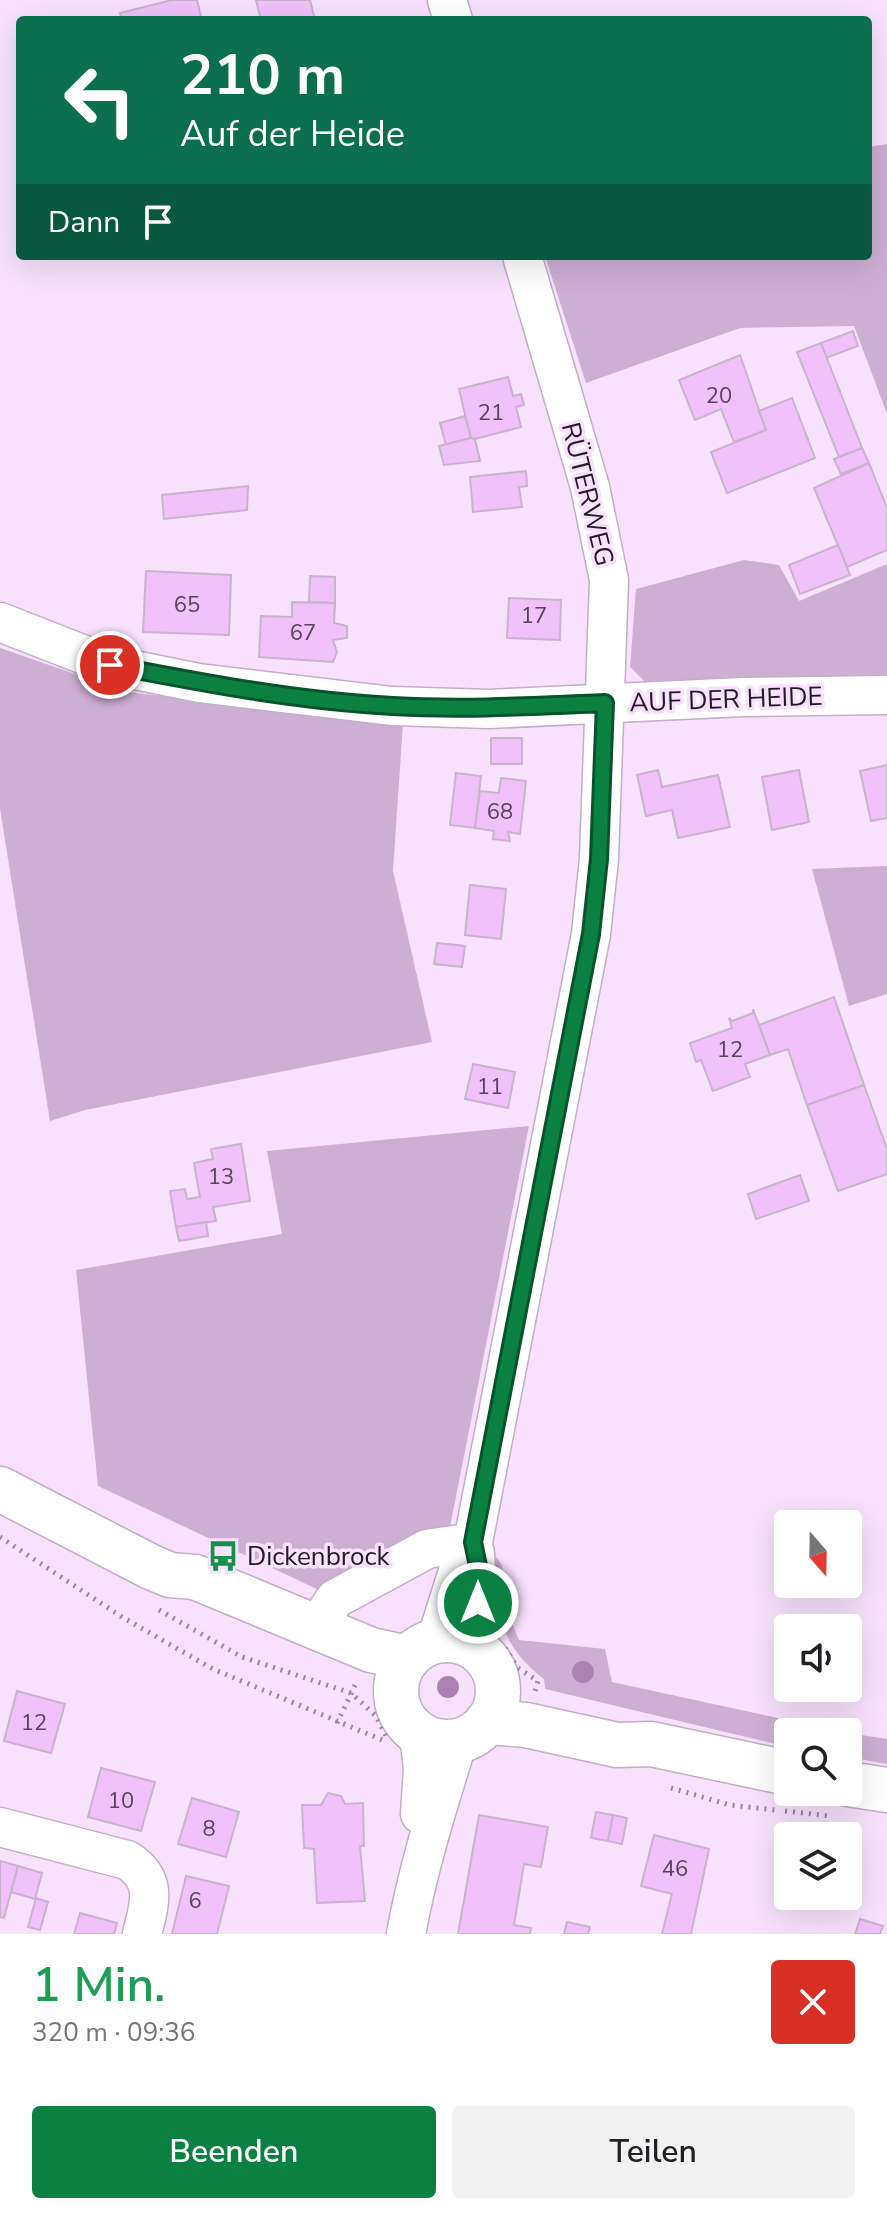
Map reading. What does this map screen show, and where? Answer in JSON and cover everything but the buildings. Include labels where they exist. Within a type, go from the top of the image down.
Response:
[{"type":"main road","points":[[0,1489],[158,1589],[186,1594],[232,1619],[428,1660]]},
{"type":"main road","points":[[158,1589],[195,1577],[371,1650],[428,1660],[489,1662],[479,1716]]},
{"type":"main road","points":[[428,1660],[400,1711],[479,1716],[617,1745],[651,1744],[774,1770]]},
{"type":"main road","points":[[862,1786],[887,1790]]},
{"type":"street","name":"RÜTERWEG","points":[[428,1660],[460,1565],[473,1542],[591,934],[599,859],[609,580],[603,536],[523,260]]},
{"type":"street","name":"AUF DER HEIDE","points":[[0,622],[110,665],[199,683],[392,706],[475,708],[887,695]]},
{"type":"street","name":"RÜTERWEG","points":[[428,1660],[478,1603],[478,1566],[473,1542]]},
{"type":"street","points":[[315,1628],[335,1599],[427,1549],[473,1542]]},
{"type":"street","points":[[406,1934],[422,1849],[479,1716]]},
{"type":"street","points":[[0,1827],[127,1860],[140,1868],[149,1881],[151,1897],[142,1934]]},
{"type":"path","points":[[0,1537],[122,1617],[213,1669],[391,1743],[376,1716],[351,1693],[311,1683],[242,1657],[158,1589]]},
{"type":"path","points":[[478,1603],[492,1607],[495,1627],[507,1651],[518,1668],[538,1681],[479,1716]]},
{"type":"shaded area","points":[[887,144],[887,414],[854,326],[740,328],[586,383],[546,260],[872,260],[872,146]]},
{"type":"shaded area","points":[[744,560],[779,565],[799,601],[887,564],[887,681],[646,683],[630,667],[636,589]]},
{"type":"shaded area","points":[[0,648],[127,692],[403,723],[393,871],[432,1042],[85,1110],[50,1121],[0,809]]},
{"type":"shaded area","points":[[887,866],[887,994],[849,1006],[812,869]]},
{"type":"shaded area","points":[[529,1126],[450,1527],[321,1591],[98,1486],[76,1270],[282,1234],[267,1151]]},
{"type":"shaded area","points":[[496,1557],[502,1565],[505,1606],[519,1640],[605,1649],[612,1682],[778,1718],[774,1718],[774,1744],[545,1689],[544,1679],[517,1653],[509,1639],[497,1595]]},
{"type":"shaded area","points":[[862,1735],[887,1739],[887,1764],[862,1760]]},
{"type":"place","name":"Dickenbrock","points":[[223,1556]]},
{"type":"route","points":[[110,665],[199,683],[392,706],[489,709],[605,703],[599,859],[591,934],[473,1542],[478,1566],[478,1603]]}]
